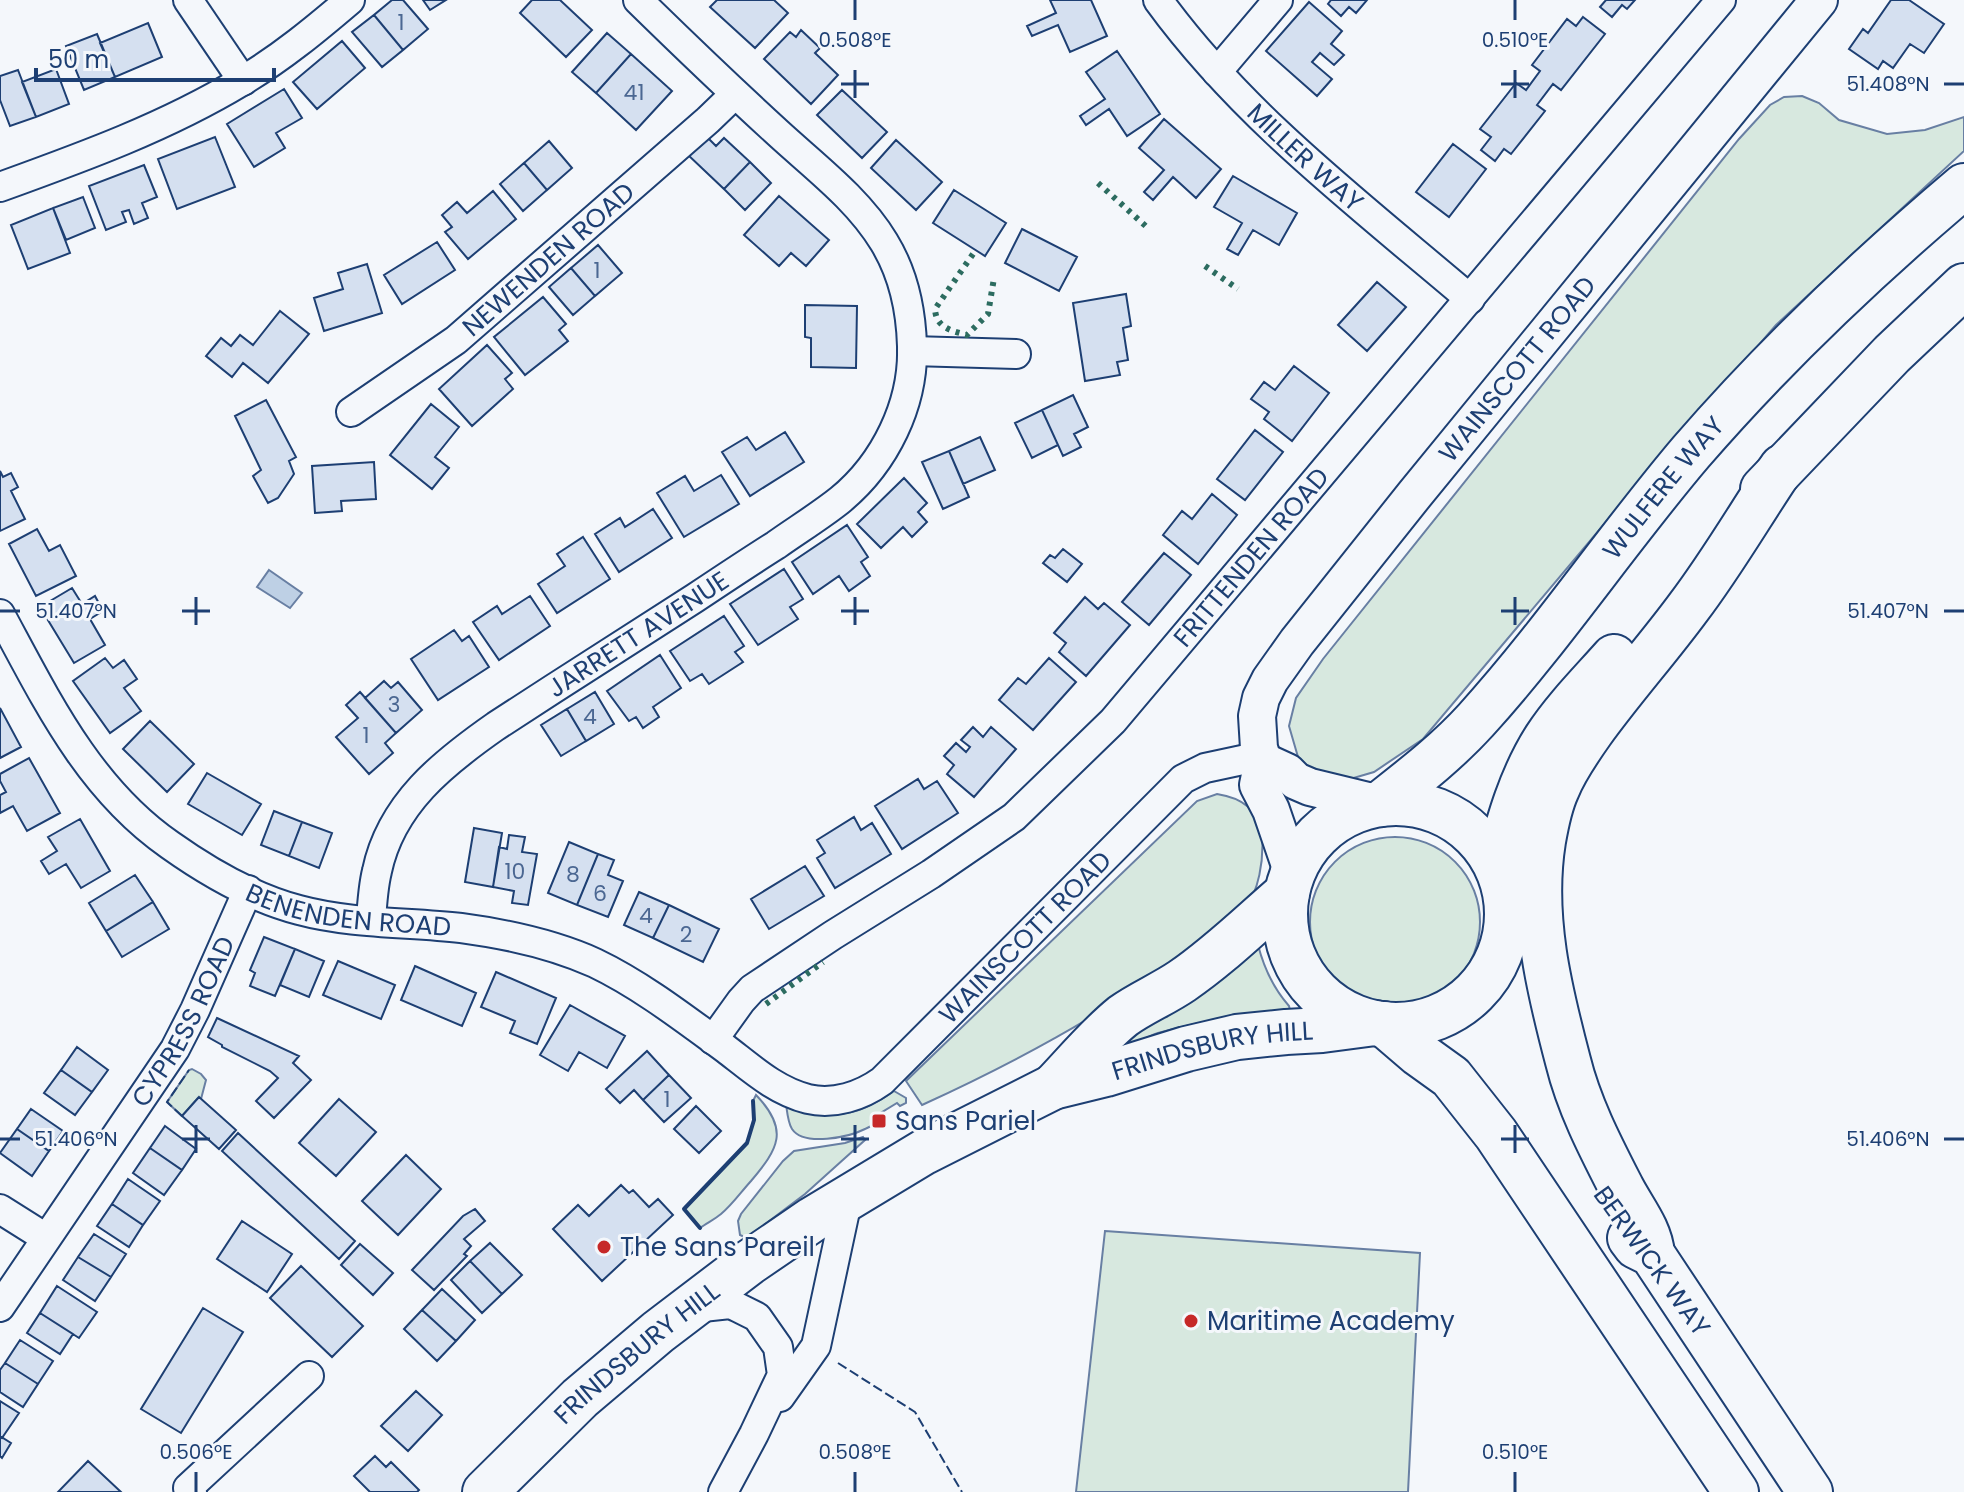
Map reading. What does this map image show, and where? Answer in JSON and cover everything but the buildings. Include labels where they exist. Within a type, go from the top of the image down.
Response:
[{"type":"main road","name":"WULFERE WAY","points":[[1380,804],[1430,764],[1474,722],[1675,472],[1777,359],[1846,291],[1964,186]]},
{"type":"main road","points":[[1497,865],[1523,780],[1546,738],[1582,693],[1782,467],[1892,354],[1964,286]]},
{"type":"main road","points":[[1652,1254],[1651,1238],[1596,1138],[1566,1055],[1542,944],[1539,901],[1544,838],[1556,789],[1583,744],[1690,606],[1782,467]]},
{"type":"main road","points":[[1380,804],[1418,805],[1454,818],[1474,834],[1490,854],[1504,886],[1508,920],[1499,958],[1486,980],[1447,1013],[1423,1022],[1380,1023],[1355,1017],[1337,1008],[1307,980],[1287,934],[1285,913],[1290,884],[1308,846],[1323,831],[1350,813],[1380,804]]},
{"type":"main road","name":"FRINDSBURY HILL","points":[[1053,1087],[1125,1015],[1181,982],[1234,941],[1290,884]]},
{"type":"main road","name":"BERWICK WAY","points":[[1508,920],[1519,994],[1544,1077],[1576,1147],[1611,1211],[1636,1246],[1652,1254],[1810,1492]]},
{"type":"main road","points":[[1380,1023],[1451,1077],[1474,1105],[1736,1492]]},
{"type":"main road","name":"FRINDSBURY HILL","points":[[485,1492],[580,1398],[688,1308],[750,1262],[848,1197],[924,1152],[1053,1087],[1186,1049],[1237,1037],[1380,1023]]},
{"type":"street","points":[[188,0],[243,81]]},
{"type":"street","points":[[0,187],[141,133],[194,108],[243,81],[289,50],[350,0]]},
{"type":"street","name":"JARRETT AVENUE","points":[[371,921],[376,875],[383,850],[417,791],[443,766],[496,726],[806,525],[846,495],[865,475],[891,435],[907,391],[912,351],[911,323],[897,268],[884,242],[848,198],[638,0]]},
{"type":"street","name":"MILLER WAY","points":[[1158,0],[1217,72],[1272,130],[1470,299]]},
{"type":"street","points":[[1217,72],[1278,0]]},
{"type":"street","name":"FRITTENDEN ROAD","points":[[713,1040],[752,989],[1014,817],[1102,732],[1721,0]]},
{"type":"street","name":"WAINSCOTT ROAD","points":[[1290,884],[1271,810],[1258,785],[1262,758],[1257,716],[1270,680],[1424,482],[1819,0]]},
{"type":"street","name":"NEWENDEN ROAD","points":[[351,412],[456,340],[735,94]]},
{"type":"street","points":[[912,351],[1016,354]]},
{"type":"street","name":"BENENDEN ROAD","points":[[0,614],[77,749],[115,797],[170,845],[225,879],[301,911],[483,932],[532,941],[586,959],[620,977],[770,1083],[787,1091]]},
{"type":"street","points":[[1262,758],[1310,787],[1380,804]]},
{"type":"street","name":"WAINSCOTT ROAD","points":[[787,1091],[808,1099],[829,1101],[853,1096],[874,1086],[1183,779],[1205,768],[1262,758]]},
{"type":"street","name":"CYPRESS ROAD","points":[[0,1307],[175,1049],[248,890]]},
{"type":"street","points":[[754,1434],[816,1346],[848,1197]]},
{"type":"street","points":[[0,1209],[46,1238]]},
{"type":"street","points":[[688,1308],[730,1304],[757,1317],[778,1347],[782,1375],[723,1492]]},
{"type":"street","points":[[192,1492],[188,1488],[309,1376]]},
{"type":"shaded area","points":[[1802,96],[1819,103],[1839,120],[1887,134],[1925,130],[1964,117],[1964,151],[1776,325],[1423,739],[1374,772],[1340,782],[1315,773],[1298,757],[1289,726],[1296,698],[1323,659],[1739,139],[1770,105],[1784,97]]},
{"type":"shaded area","points":[[1217,794],[1234,798],[1247,806],[1260,826],[1261,865],[1257,885],[1244,911],[1142,985],[1076,1026],[1000,1068],[922,1105],[906,1081],[1197,801]]},
{"type":"shaded area","points":[[1395,837],[1428,843],[1455,862],[1474,889],[1480,922],[1474,955],[1455,982],[1428,1001],[1395,1007],[1362,1001],[1335,982],[1316,955],[1310,922],[1316,889],[1335,862],[1362,843]]},
{"type":"shaded area","points":[[1258,945],[1270,977],[1290,1010],[1207,1022],[1122,1044]]},
{"type":"shaded area","points":[[192,1069],[206,1080],[201,1099],[198,1098],[182,1116],[167,1102]]},
{"type":"shaded area","points":[[894,1091],[906,1098],[906,1103],[900,1106],[897,1103],[879,1114],[881,1119],[858,1132],[838,1137],[806,1138],[792,1129],[790,1124],[786,1104],[817,1112],[842,1114],[866,1108]]},
{"type":"shaded area","points":[[756,1095],[773,1119],[776,1139],[773,1149],[729,1207],[700,1228],[684,1209],[747,1143],[754,1120],[753,1101]]},
{"type":"shaded area","points":[[863,1137],[865,1140],[805,1194],[747,1238],[740,1235],[738,1221],[741,1214],[794,1151]]},
{"type":"shaded area","points":[[1105,1231],[1420,1253],[1408,1492],[1076,1492]]},
{"type":"water","points":[[269,570],[302,593],[290,608],[257,587]]},
{"type":"hedge","points":[[1098,183],[1149,229]]},
{"type":"hedge","points":[[973,254],[935,309],[938,321],[951,330],[967,335],[988,314],[994,278]]},
{"type":"hedge","points":[[1205,266],[1238,289]]},
{"type":"hedge","points":[[766,1004],[823,962]]},
{"type":"fence","points":[[182,1116],[167,1102],[189,1070]]},
{"type":"fence","points":[[838,1363],[915,1412],[962,1492]]},
{"type":"wall","points":[[700,1228],[684,1209],[747,1143],[754,1120],[753,1101]]},
{"type":"place","name":"Sans Pariel","points":[[879,1121]]},
{"type":"place","name":"The Sans Pareil","points":[[604,1247]]},
{"type":"place","name":"Maritime Academy","points":[[1191,1321]]}]
